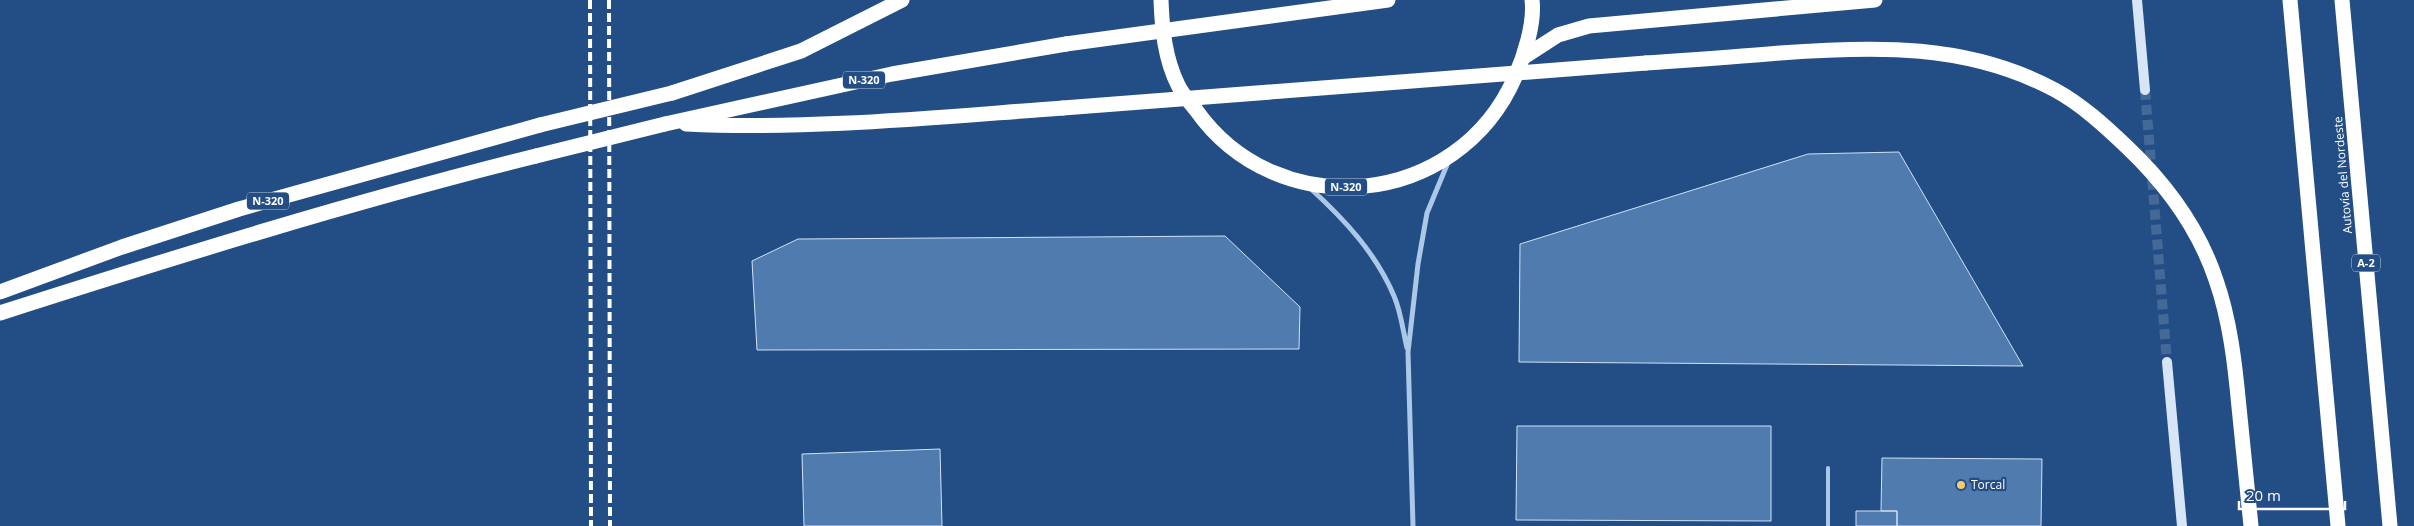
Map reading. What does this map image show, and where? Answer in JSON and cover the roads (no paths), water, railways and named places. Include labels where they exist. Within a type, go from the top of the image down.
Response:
[{"type":"highway","name":"N-320","points":[[0,292],[122,247],[239,209],[540,125],[672,93],[800,51],[902,0]]},
{"type":"highway","name":"N-320","points":[[1162,0],[1162,32],[1178,85],[1210,131],[1254,165],[1306,184],[1356,188],[1405,179],[1450,157],[1482,129],[1508,95],[1524,57],[1532,0]]},
{"type":"highway","name":"N-320","points":[[0,313],[251,234],[428,183],[665,124],[882,76],[1066,44],[1388,0]]},
{"type":"highway","points":[[1524,57],[1558,35],[1589,26],[1875,0]]},
{"type":"highway","name":"Autovía del Nordeste","points":[[2342,0],[2390,526]]},
{"type":"highway","points":[[2290,3],[2338,526]]},
{"type":"highway","points":[[665,124],[750,127],[1063,108],[1845,49],[1878,48],[1927,52],[1997,66],[2026,76],[2056,90],[2090,114],[2140,159],[2162,183],[2182,211],[2204,248],[2216,280],[2234,358],[2251,526]]},
{"type":"street","points":[[2137,0],[2145,90]]},
{"type":"street","points":[[1413,526],[1408,352],[1418,264],[1427,212],[1450,157]]},
{"type":"street","points":[[1306,184],[1346,222],[1373,257],[1395,296],[1408,352]]},
{"type":"street","points":[[2167,362],[2182,526]]},
{"type":"lane","points":[[1828,468],[1828,526]]},
{"type":"tunnel","points":[[2145,90],[2167,362]]},
{"type":"railway","points":[[590,0],[591,526]]},
{"type":"railway","points":[[609,0],[610,526]]},
{"type":"place","name":"Torcal","points":[[1961,485]]}]
